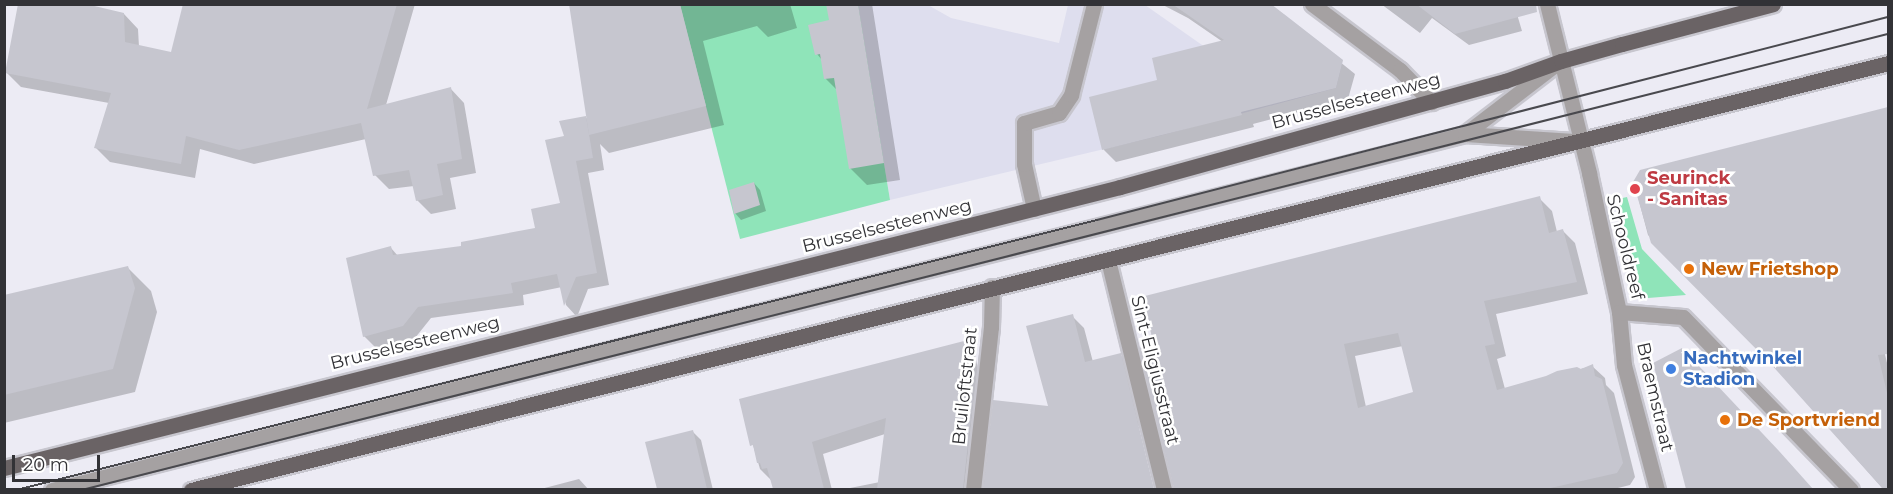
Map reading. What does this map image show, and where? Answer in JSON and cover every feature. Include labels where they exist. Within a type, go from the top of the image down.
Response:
[{"type":"main road","name":"Brusselsesteenweg","points":[[4,468],[1034,208],[1431,102],[1505,81],[1561,61],[1773,4]]},
{"type":"main road","points":[[191,489],[1888,63]]},
{"type":"street","points":[[1034,208],[1024,164],[1024,123],[1059,113],[1071,95],[1094,4]]},
{"type":"street","points":[[1312,4],[1400,70],[1431,102]]},
{"type":"street","name":"Schooldreef","points":[[1547,4],[1582,141],[1619,312],[1683,317],[1851,489]]},
{"type":"street","points":[[1465,134],[1561,61]]},
{"type":"street","points":[[52,489],[1465,134],[1582,141]]},
{"type":"street","name":"Sint-Eligiusstraat","points":[[1108,260],[1164,489]]},
{"type":"street","name":"Bruiloftstraat","points":[[973,489],[992,327],[992,287]]},
{"type":"street","name":"Braemstraat","points":[[1619,312],[1624,365],[1657,489]]},
{"type":"shaded area","points":[[858,5],[928,5],[951,18],[1059,43],[1068,5],[1145,5],[1242,73],[1284,14],[1343,60],[1336,88],[1159,136],[890,200]]},
{"type":"green space","points":[[680,5],[858,5],[890,200],[740,239]]},
{"type":"green space","points":[[1627,197],[1642,249],[1686,295],[1648,298],[1637,287],[1618,199]]},
{"type":"building","points":[[18,4],[86,4],[124,13],[125,42],[171,52],[183,4],[397,4],[367,109],[451,87],[462,159],[437,164],[443,195],[416,201],[409,170],[373,176],[361,123],[239,150],[186,136],[181,164],[94,148],[111,93],[5,73]]},
{"type":"building","points":[[569,4],[680,4],[706,106],[589,135]]},
{"type":"building","points":[[826,4],[858,4],[884,163],[849,169],[834,78],[824,79],[820,54],[815,55],[808,25],[829,20]]},
{"type":"building","points":[[1172,4],[1271,4],[1343,60],[1336,88],[1241,112],[1242,115],[1102,150],[1089,97],[1157,80],[1152,58],[1224,40]]},
{"type":"building","points":[[1416,4],[1536,4],[1537,12],[1455,34]]},
{"type":"building","points":[[1888,107],[1888,354],[1878,355],[1888,397],[1888,489],[1883,489],[1769,362],[1651,243],[1633,182],[1640,170]]},
{"type":"building","points":[[586,116],[593,158],[576,161],[597,273],[576,277],[564,306],[557,274],[511,283],[513,293],[418,307],[403,326],[363,337],[346,258],[391,246],[393,255],[461,246],[461,242],[535,228],[531,209],[560,203],[545,140],[564,136],[559,121]]},
{"type":"building","points":[[754,182],[760,205],[734,214],[729,190]]},
{"type":"building","points":[[1540,196],[1549,233],[1563,229],[1577,282],[1484,301],[1495,344],[1485,346],[1497,390],[1557,371],[1577,367],[1581,369],[1593,364],[1595,376],[1602,379],[1623,463],[1617,473],[1546,489],[1174,489],[1139,348],[1154,344],[1141,297]],"holes":[[[1398,333],[1413,392],[1358,408],[1344,344]]]},
{"type":"building","points":[[128,266],[135,288],[113,369],[4,395],[4,295]]},
{"type":"building","points":[[1073,314],[1085,362],[1121,353],[1154,489],[983,489],[993,400],[1048,406],[1026,326]]},
{"type":"building","points":[[964,341],[967,356],[962,396],[973,398],[963,489],[877,489],[886,418],[812,442],[824,489],[773,489],[767,468],[762,469],[760,463],[757,463],[753,445],[750,446],[739,399]]},
{"type":"building","points":[[1682,348],[1813,489],[1686,489],[1653,363]]},
{"type":"building","points":[[693,430],[707,489],[657,489],[645,442]]},
{"type":"tram line","points":[[16,490],[1097,220],[1888,17]]},
{"type":"tram line","points":[[82,490],[1888,34]]},
{"type":"place","name":"Seurinck - Sanitas","points":[[1635,189]]},
{"type":"place","name":"New Frietshop","points":[[1689,269]]},
{"type":"place","name":"Nachtwinkel Stadion","points":[[1671,369]]},
{"type":"place","name":"De Sportvriend","points":[[1725,420]]}]
